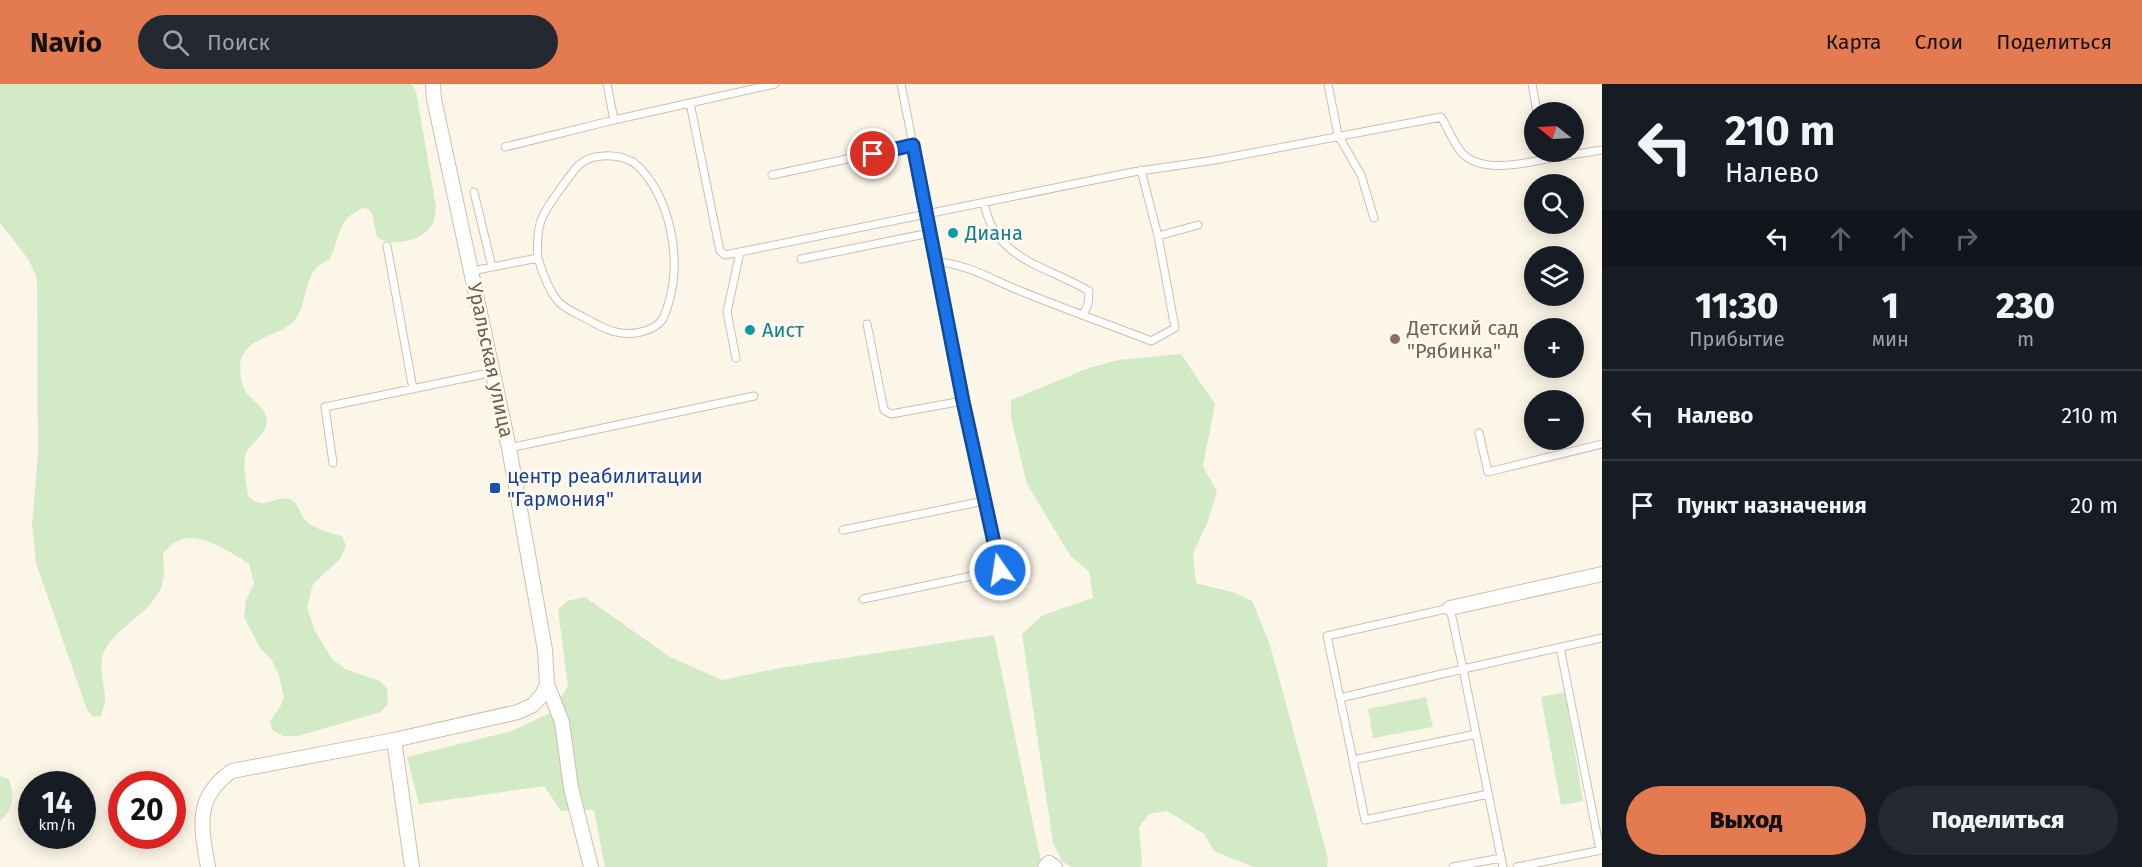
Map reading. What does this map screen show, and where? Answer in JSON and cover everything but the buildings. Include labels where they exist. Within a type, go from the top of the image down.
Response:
[{"type":"street","name":"Уральская улица","points":[[433,84],[434,99],[509,448],[543,639],[547,684],[562,722],[572,788],[591,867]]},
{"type":"street","points":[[1450,608],[1602,574]]},
{"type":"street","points":[[208,867],[201,817],[210,790],[232,771],[394,740],[518,712],[533,705],[542,695],[547,684]]},
{"type":"street","points":[[394,740],[412,867]]},
{"type":"lane","points":[[607,84],[614,120]]},
{"type":"lane","points":[[505,147],[775,84]]},
{"type":"lane","points":[[862,599],[1000,570],[963,401],[901,84]]},
{"type":"lane","points":[[1328,84],[1338,135],[1361,175],[1374,218]]},
{"type":"lane","points":[[1532,84],[1535,102]]},
{"type":"lane","points":[[690,103],[720,251],[725,255],[1141,170],[1215,160],[1442,117],[1462,153],[1473,161],[1497,166],[1524,160]]},
{"type":"lane","points":[[772,175],[913,145]]},
{"type":"lane","points":[[1584,152],[1602,150]]},
{"type":"lane","points":[[623,157],[633,161],[646,176],[663,207],[674,257],[675,278],[667,309],[662,320],[645,331],[616,332],[565,308],[557,301],[538,258],[543,216],[578,166],[594,158],[623,157]]},
{"type":"lane","points":[[936,262],[952,262],[987,278],[1151,341],[1175,328],[1158,236],[1141,170]]},
{"type":"lane","points":[[474,192],[492,267]]},
{"type":"lane","points":[[984,202],[991,226],[1002,242],[1017,256],[1089,291],[1088,304],[1083,315]]},
{"type":"lane","points":[[1158,236],[1198,225]]},
{"type":"lane","points":[[801,259],[930,233]]},
{"type":"lane","points":[[387,246],[413,389]]},
{"type":"lane","points":[[736,358],[727,312],[740,252]]},
{"type":"lane","points":[[472,272],[538,258]]},
{"type":"lane","points":[[867,324],[884,410],[891,414],[963,401]]},
{"type":"lane","points":[[333,463],[325,407],[494,372]]},
{"type":"lane","points":[[509,448],[754,396]]},
{"type":"lane","points":[[1479,433],[1488,472],[1602,444]]},
{"type":"lane","points":[[843,530],[984,501]]},
{"type":"lane","points":[[1488,795],[1365,820],[1328,636],[1450,608],[1503,867]]},
{"type":"lane","points":[[1340,698],[1602,638]]},
{"type":"lane","points":[[1516,867],[1601,850],[1560,647]]},
{"type":"lane","points":[[1353,760],[1476,734]]},
{"type":"lane","points":[[1453,867],[1501,858]]},
{"type":"green space","points":[[0,84],[411,84],[416,91],[436,207],[432,225],[414,239],[391,242],[377,237],[372,213],[366,207],[356,211],[344,223],[329,260],[320,264],[314,271],[299,314],[294,321],[252,344],[242,356],[240,364],[244,389],[262,409],[267,421],[264,431],[245,456],[244,467],[248,496],[260,503],[282,499],[293,501],[310,524],[326,532],[342,536],[346,546],[340,559],[313,584],[307,607],[315,631],[332,659],[345,669],[380,681],[387,689],[388,703],[381,712],[298,736],[283,736],[272,730],[270,721],[284,698],[279,675],[271,659],[260,648],[244,617],[246,601],[254,583],[249,564],[215,544],[195,538],[186,538],[176,542],[163,553],[164,578],[159,592],[145,610],[118,633],[104,652],[101,664],[105,703],[101,716],[93,717],[87,710],[36,563],[32,525],[38,454],[37,279],[29,260],[0,223]]},
{"type":"green space","points":[[1181,354],[1215,404],[1203,466],[1217,492],[1207,524],[1193,553],[1196,583],[1232,592],[1252,601],[1270,645],[1328,858],[1327,867],[1254,867],[1214,851],[1204,834],[1167,811],[1149,814],[1139,827],[1142,864],[1140,867],[1071,867],[1062,861],[1053,843],[1022,634],[1043,615],[1093,598],[1089,571],[1071,557],[1027,484],[1011,418],[1011,400],[1086,369],[1118,360]]},
{"type":"green space","points":[[585,597],[670,657],[722,680],[780,668],[994,635],[1041,862],[1035,867],[605,867],[594,810],[561,811],[544,786],[419,804],[407,757],[512,731],[550,713],[568,687],[558,610],[567,601]]},
{"type":"green space","points":[[1565,692],[1583,801],[1561,805],[1541,697]]},
{"type":"green space","points":[[1426,697],[1433,727],[1373,738],[1368,709]]},
{"type":"green space","points":[[0,776],[9,779],[12,802],[8,812],[0,821]]},
{"type":"place","name":"Диана","points":[[953,233]]},
{"type":"place","name":"Аист","points":[[750,330]]},
{"type":"place","name":"Детский сад \"Рябинка\"","points":[[1395,339]]},
{"type":"place","name":"центр реабилитации \"Гармония\"","points":[[495,488]]},
{"type":"route","points":[[873,154],[913,145],[963,401],[1000,570]]}]
